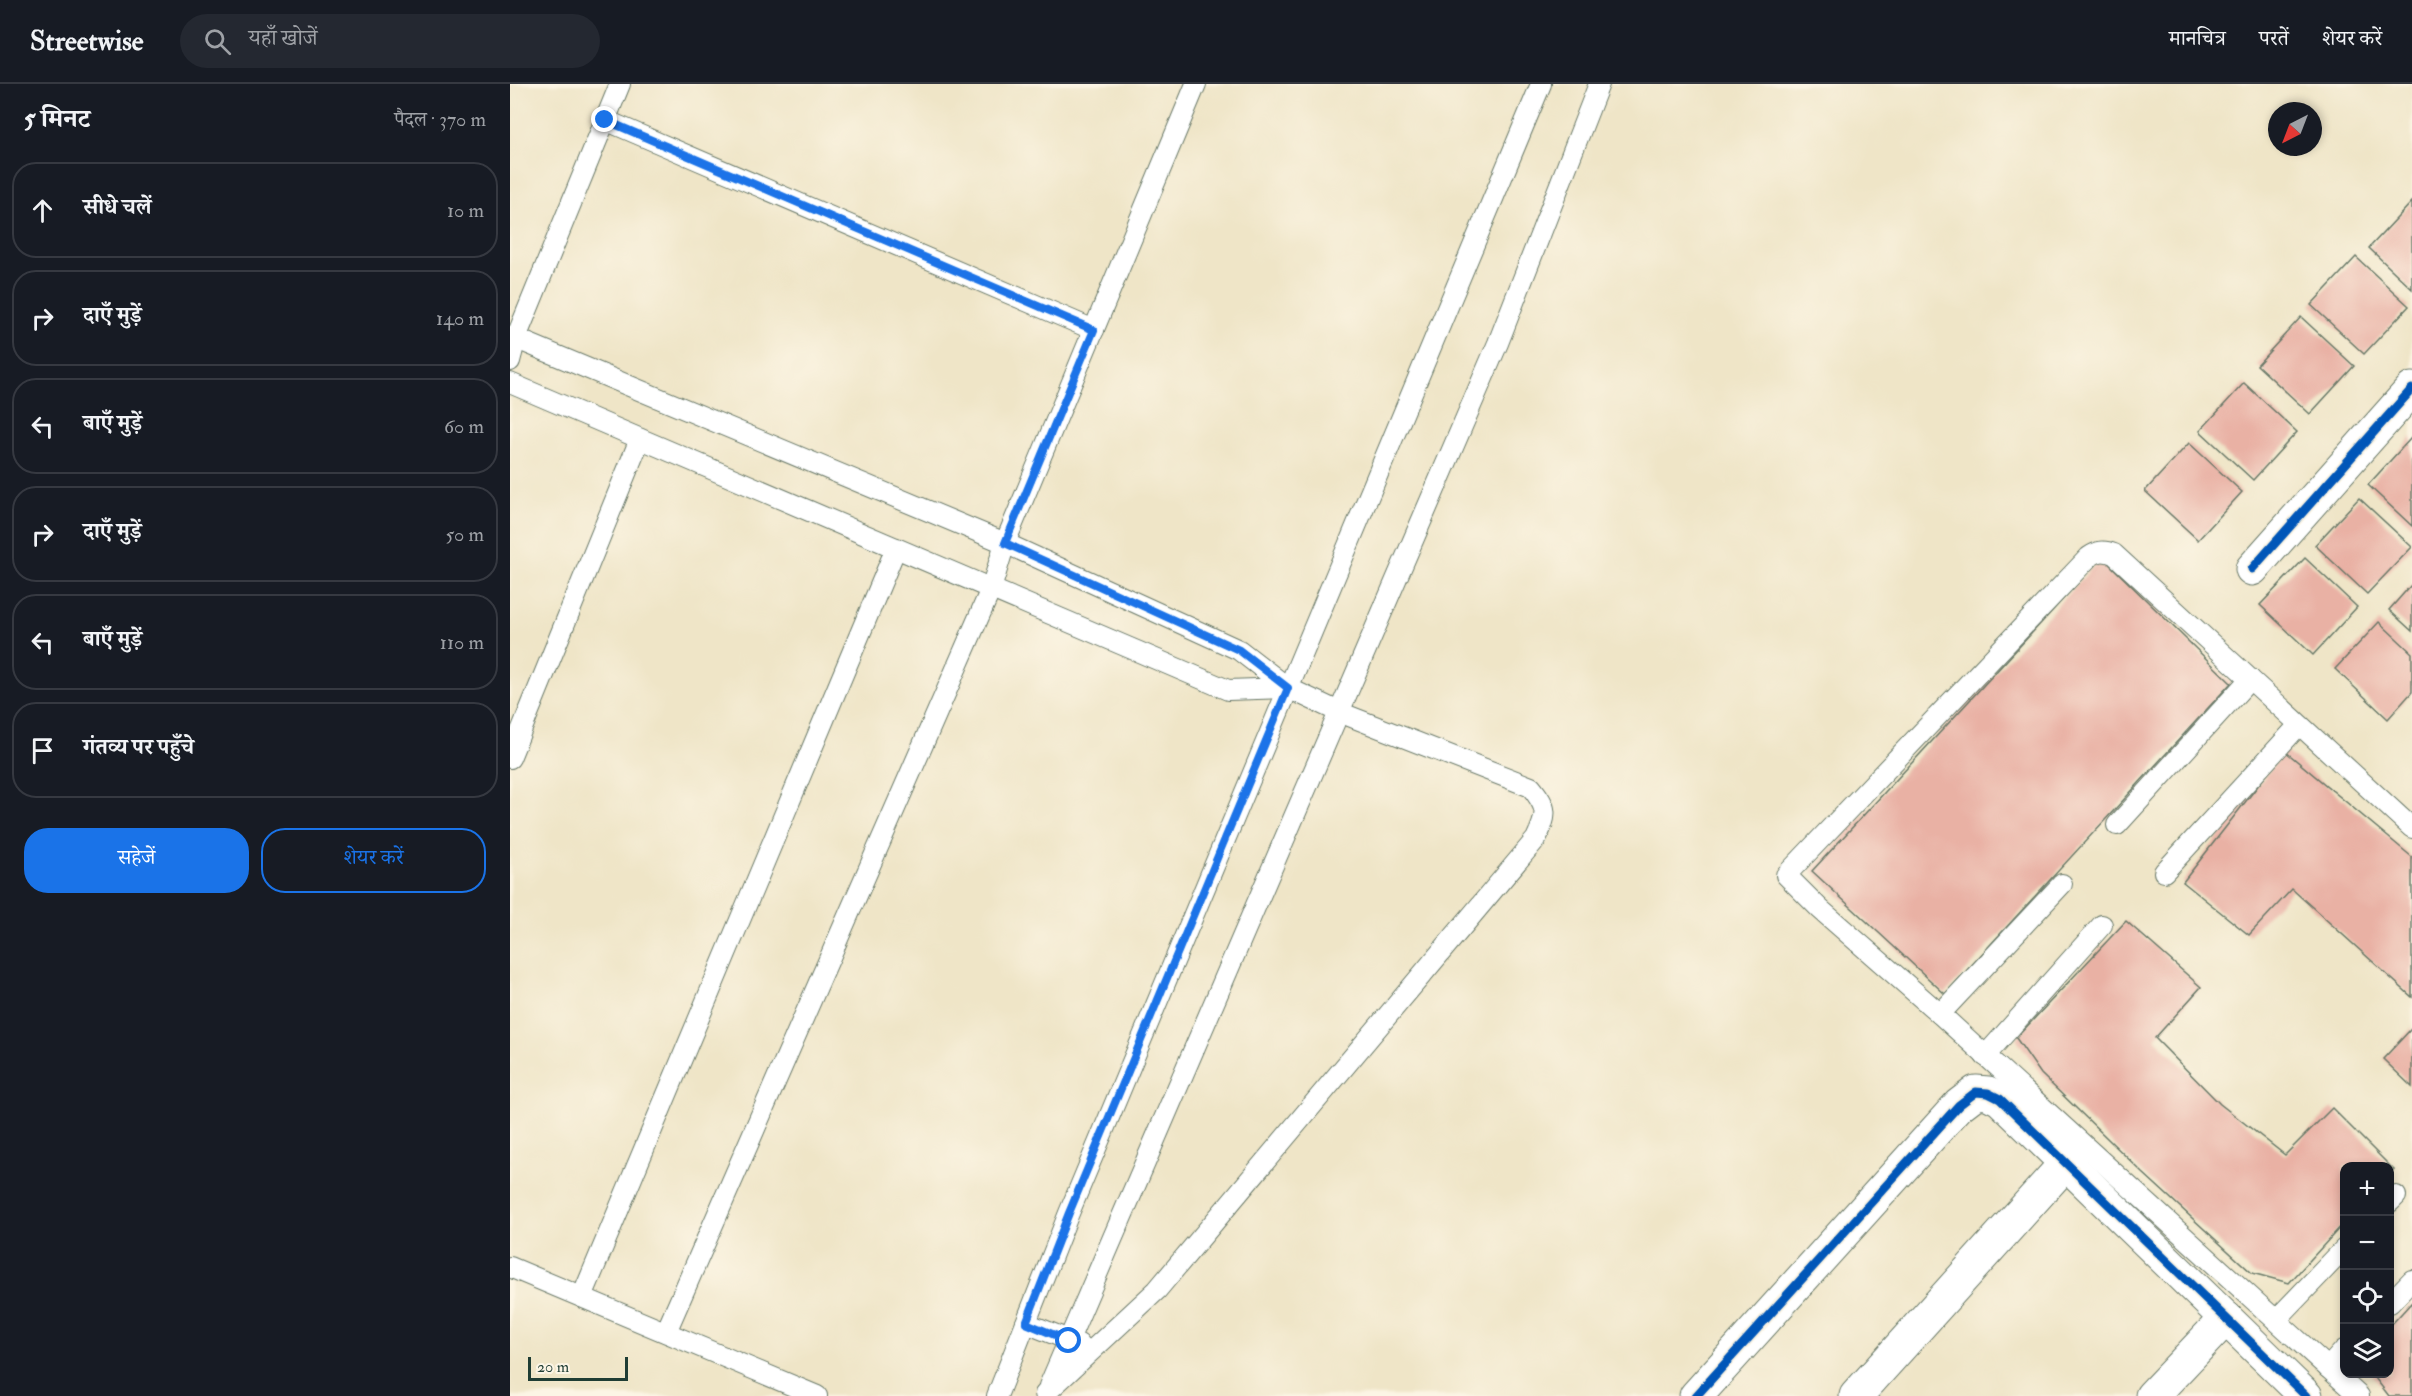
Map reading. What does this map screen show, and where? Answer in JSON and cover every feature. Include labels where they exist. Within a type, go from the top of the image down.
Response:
[{"type":"street","points":[[2252,569],[2412,389]]},
{"type":"street","points":[[1696,1396],[1951,1114],[1976,1092],[1988,1093],[2000,1098],[2306,1396]]},
{"type":"street","points":[[1856,1396],[2066,1163]]},
{"type":"street","points":[[2152,1396],[2226,1318]]},
{"type":"lane","points":[[510,361],[513,337],[620,84]]},
{"type":"lane","points":[[666,1332],[991,589],[1005,543],[1195,84]]},
{"type":"lane","points":[[997,1396],[1069,1213],[1541,84]]},
{"type":"lane","points":[[1045,1395],[1498,342],[1599,84]]},
{"type":"lane","points":[[605,120],[1094,330]]},
{"type":"lane","points":[[513,337],[1005,543],[1239,650],[1288,688],[1339,712],[1531,787],[1545,803],[1545,821],[1536,839],[1157,1290],[1045,1395]]},
{"type":"lane","points":[[510,383],[1228,690],[1288,688]]},
{"type":"lane","points":[[510,758],[640,439]]},
{"type":"lane","points":[[582,1297],[896,548]]},
{"type":"lane","points":[[2359,1396],[1786,875],[1787,871],[2089,557],[2097,551],[2105,550],[2114,554],[2412,828]]},
{"type":"lane","points":[[2117,825],[2250,679]]},
{"type":"lane","points":[[2164,872],[2299,725]]},
{"type":"lane","points":[[1940,1014],[2062,884]]},
{"type":"lane","points":[[1985,1056],[2102,925]]},
{"type":"lane","points":[[2276,1320],[2340,1253]]},
{"type":"lane","points":[[510,1267],[818,1396]]},
{"type":"lane","points":[[2394,1300],[2412,1280]]},
{"type":"lane","points":[[1026,1323],[1069,1341],[1094,1348]]},
{"type":"lane","points":[[2328,1368],[2340,1354]]},
{"type":"building","points":[[2412,202],[2412,289],[2369,248]]},
{"type":"building","points":[[2356,257],[2409,306],[2364,354],[2311,305]]},
{"type":"building","points":[[2301,317],[2354,366],[2310,414],[2257,365]]},
{"type":"building","points":[[2244,383],[2297,432],[2253,480],[2200,431]]},
{"type":"building","points":[[2412,437],[2412,526],[2368,485]]},
{"type":"building","points":[[2189,443],[2242,492],[2198,540],[2145,491]]},
{"type":"building","points":[[2359,498],[2412,547],[2367,594],[2315,545]]},
{"type":"building","points":[[2102,557],[2231,683],[1945,994],[1812,871]]},
{"type":"building","points":[[2305,558],[2357,607],[2313,655],[2260,605]]},
{"type":"building","points":[[2412,584],[2412,631],[2389,610]]},
{"type":"building","points":[[2379,622],[2412,653],[2412,692],[2388,719],[2335,669]]},
{"type":"building","points":[[2285,751],[2412,857],[2412,997],[2292,889],[2249,935],[2183,882]]},
{"type":"building","points":[[2126,921],[2201,987],[2155,1038],[2220,1104],[2285,1155],[2332,1108],[2386,1162],[2340,1162],[2340,1227],[2289,1283],[2252,1273],[2143,1173],[2041,1074],[2016,1038]]},
{"type":"building","points":[[2412,1028],[2412,1087],[2383,1059]]},
{"type":"building","points":[[2412,1302],[2412,1396],[2389,1396],[2375,1378],[2394,1378],[2394,1322]]},
{"type":"cycle path","points":[[2252,569],[2412,389]]},
{"type":"cycle path","points":[[1696,1396],[1959,1105],[1976,1092],[1988,1093],[2000,1099],[2306,1396]]},
{"type":"route","points":[[605,120],[1094,330],[1005,543],[1239,650],[1288,688],[1069,1213],[1026,1323],[1069,1341]]}]
